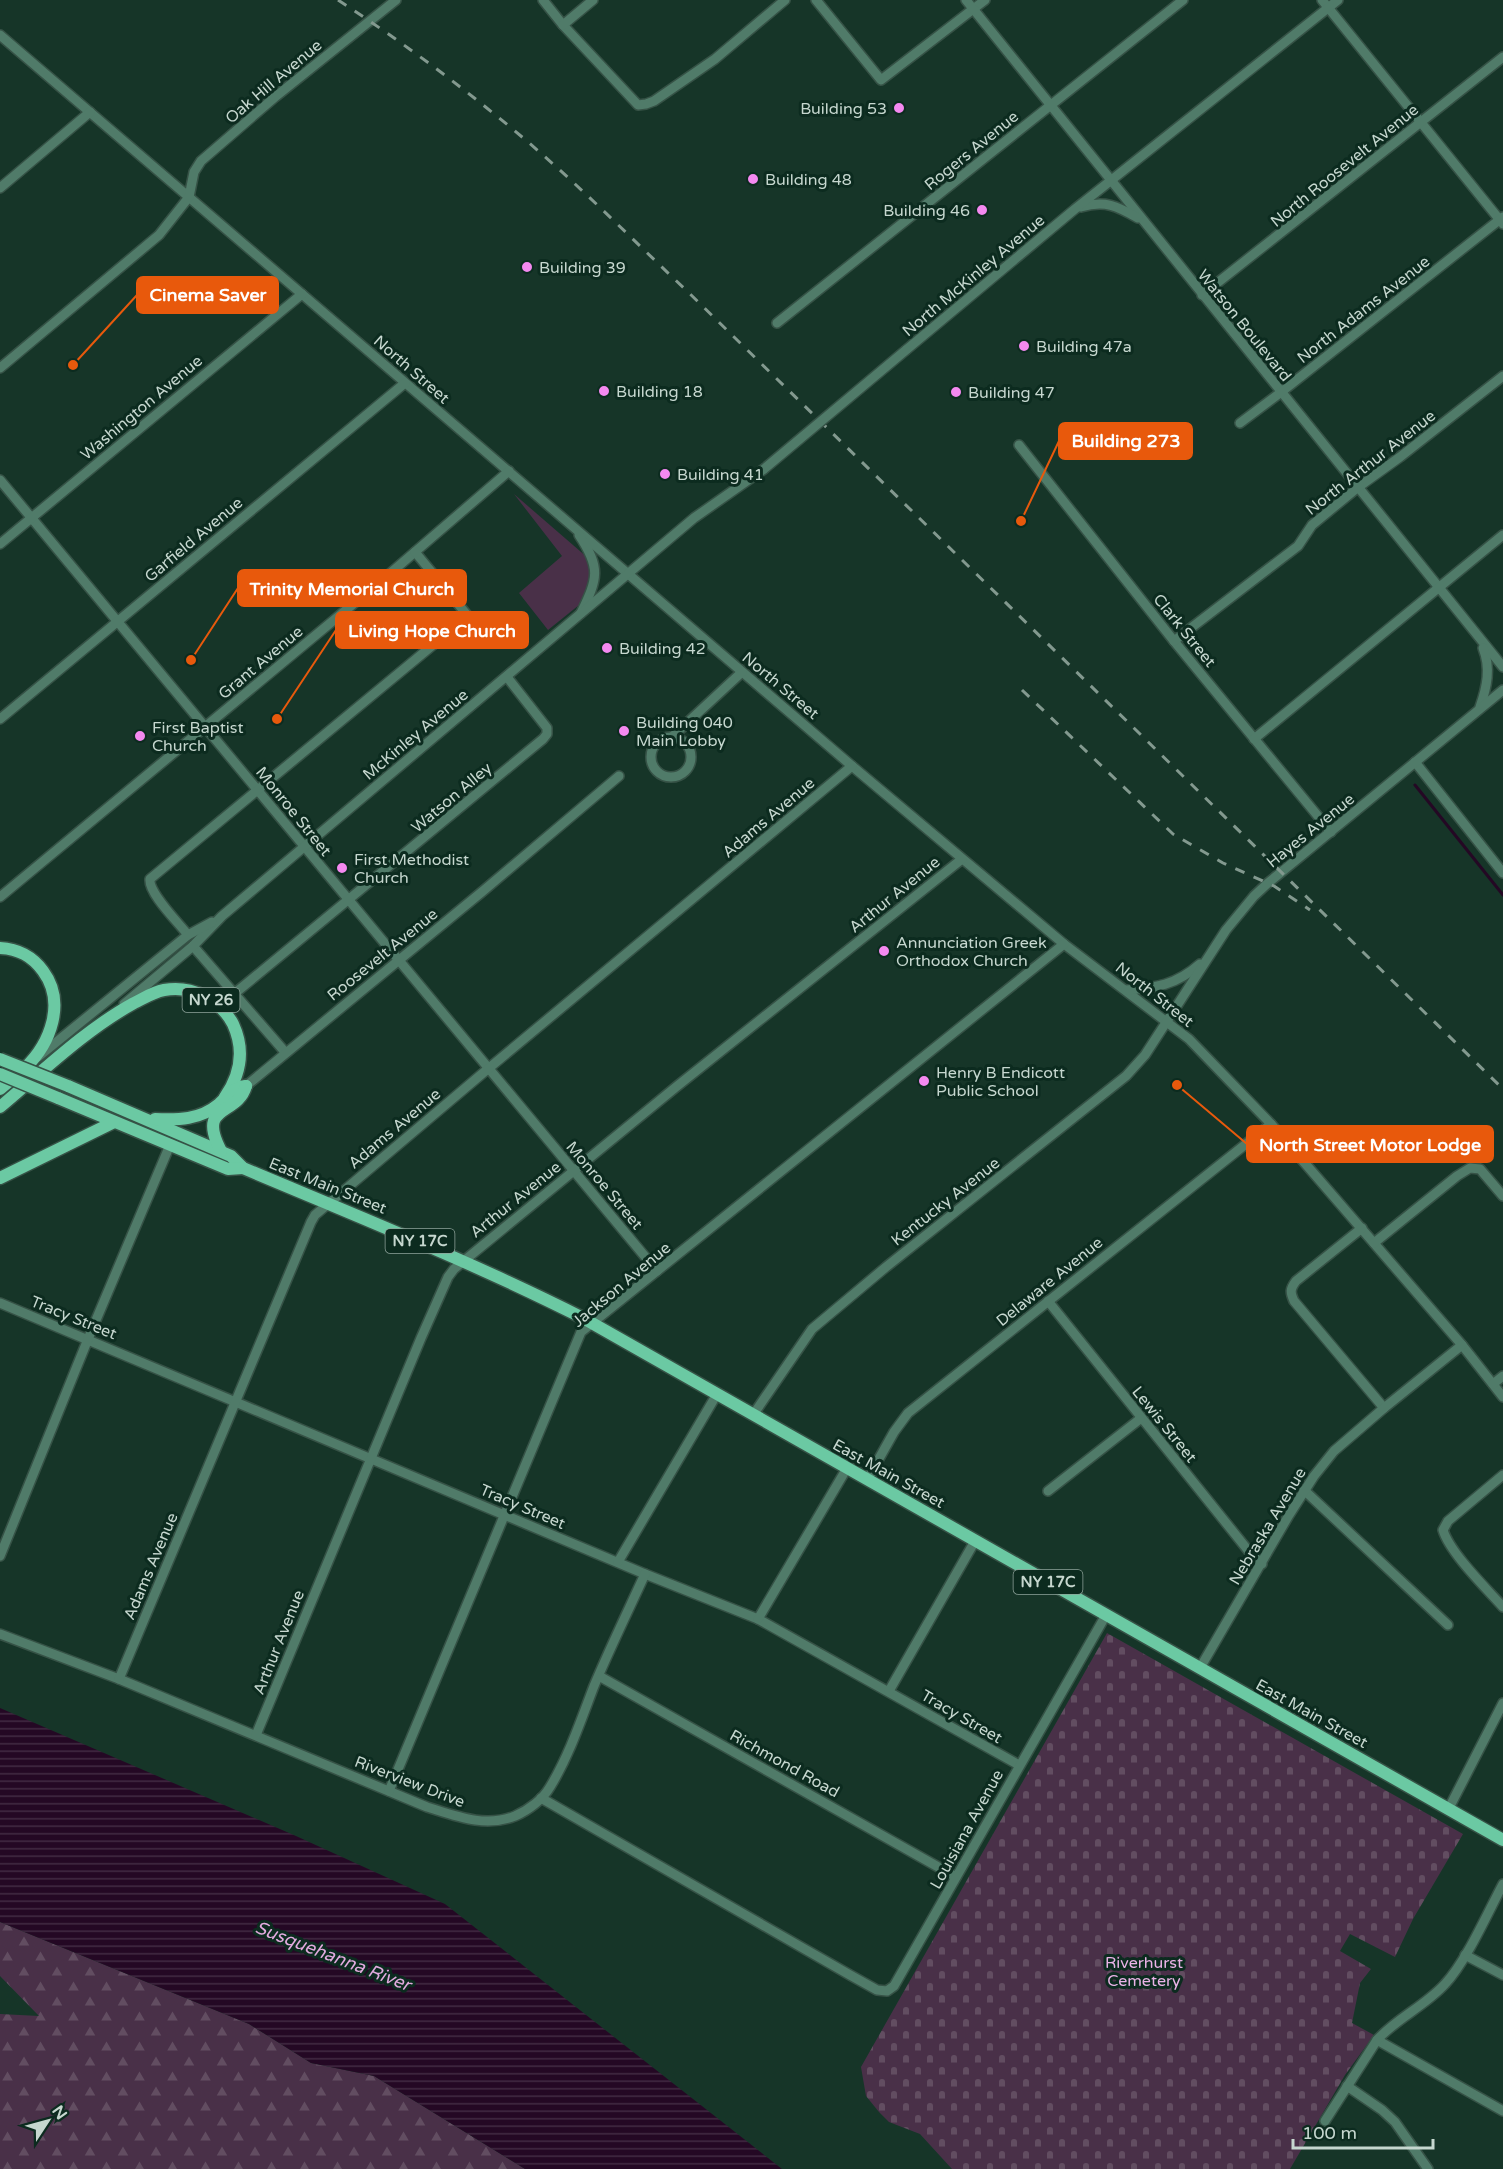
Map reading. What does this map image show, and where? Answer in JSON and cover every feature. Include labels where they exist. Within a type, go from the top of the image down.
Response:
[{"type":"main road","points":[[0,948],[10,948],[30,956],[45,974],[54,993],[55,1003],[52,1024],[43,1043],[27,1067],[0,1089]]},
{"type":"main road","name":"NY 26","points":[[0,1107],[108,1017],[163,990],[187,990],[208,998],[221,1007],[230,1018],[236,1031],[241,1061],[237,1077],[217,1106],[188,1119],[145,1118]]},
{"type":"main road","name":"East Main Street","points":[[0,1059],[221,1151],[231,1156],[243,1168],[464,1260],[592,1324],[1503,1840]]},
{"type":"main road","name":"East Main Street","points":[[0,1074],[228,1169],[243,1168]]},
{"type":"main road","points":[[221,1151],[214,1138],[214,1118],[244,1093],[246,1086],[239,1086],[225,1097]]},
{"type":"main road","points":[[0,1179],[114,1122]]},
{"type":"street","name":"Oak Hill Avenue","points":[[189,197],[194,172],[201,161],[275,97],[396,0]]},
{"type":"street","points":[[543,0],[563,25],[638,105],[654,101],[701,69],[785,0]]},
{"type":"street","points":[[563,25],[593,0]]},
{"type":"street","points":[[816,0],[881,80],[985,0]]},
{"type":"street","name":"Watson Boulevard","points":[[966,0],[1280,393],[1503,667]]},
{"type":"street","name":"Rogers Avenue","points":[[777,323],[1183,0]]},
{"type":"street","name":"North McKinley Avenue","points":[[629,575],[694,518],[764,469],[1325,4],[1338,0]]},
{"type":"street","points":[[1325,4],[1502,220]]},
{"type":"street","name":"North Street","points":[[0,35],[962,859],[1064,944],[1189,1039],[1271,1124],[1462,1345],[1503,1397]]},
{"type":"street","name":"North Roosevelt Avenue","points":[[1202,295],[1503,57]]},
{"type":"street","points":[[0,188],[90,112]]},
{"type":"street","points":[[0,368],[159,235],[181,211],[189,197]]},
{"type":"street","points":[[1076,209],[1104,204],[1115,205],[1142,220]]},
{"type":"street","name":"North Adams Avenue","points":[[1240,423],[1502,220]]},
{"type":"street","name":"Washington Avenue","points":[[0,544],[302,294]]},
{"type":"street","name":"North Arthur Avenue","points":[[1174,640],[1298,546],[1312,525],[1503,376]]},
{"type":"street","name":"Garfield Avenue","points":[[0,719],[405,383]]},
{"type":"street","name":"Clark Street","points":[[1019,445],[1331,832]]},
{"type":"street","name":"Grant Avenue","points":[[0,897],[509,471]]},
{"type":"street","name":"Monroe Street","points":[[0,480],[657,1272]]},
{"type":"street","points":[[572,525],[591,553],[595,575],[592,591],[579,616]]},
{"type":"street","points":[[1254,739],[1503,535]]},
{"type":"street","points":[[188,935],[157,897],[150,885],[150,879],[468,616],[415,552]]},
{"type":"street","name":"McKinley Avenue","points":[[108,1017],[194,946],[222,916],[304,846],[629,575]]},
{"type":"street","points":[[1479,710],[1488,673],[1488,660],[1480,640]]},
{"type":"street","points":[[673,736],[686,743],[691,762],[683,773],[670,777],[657,771],[652,762],[652,750],[658,741],[673,736],[742,672]]},
{"type":"street","name":"Watson Alley","points":[[234,994],[547,734],[547,728],[507,677]]},
{"type":"street","name":"Hayes Avenue","points":[[1167,1021],[1226,930],[1254,896],[1503,690]]},
{"type":"street","points":[[1415,762],[1503,873]]},
{"type":"street","name":"Adams Avenue","points":[[119,1679],[310,1222],[327,1203],[852,766]]},
{"type":"street","name":"Roosevelt Avenue","points":[[246,1086],[619,776]]},
{"type":"street","name":"Arthur Avenue","points":[[256,1735],[448,1277],[464,1260],[573,1171],[962,859]]},
{"type":"street","name":"McKinley Avenue","points":[[27,1067],[188,935],[222,916]]},
{"type":"street","name":"Jackson Avenue","points":[[389,1791],[581,1332],[1064,944]]},
{"type":"street","points":[[194,946],[285,1052]]},
{"type":"street","points":[[1126,990],[1157,988],[1179,980],[1207,959]]},
{"type":"street","name":"Kentucky Avenue","points":[[753,1415],[812,1329],[892,1262],[1113,1087],[1145,1055],[1167,1021]]},
{"type":"street","name":"Delaware Avenue","points":[[867,1480],[894,1432],[908,1413],[1271,1124]]},
{"type":"street","points":[[0,1556],[170,1145]]},
{"type":"street","points":[[1374,1243],[1470,1168],[1486,1174],[1503,1196]]},
{"type":"street","points":[[1362,1228],[1296,1281],[1290,1294],[1384,1408]]},
{"type":"street","name":"Lewis Street","points":[[1048,1301],[1140,1419],[1251,1554],[1262,1564]]},
{"type":"street","name":"Tracy Street","points":[[0,1303],[645,1574],[759,1619],[1019,1765]]},
{"type":"street","name":"Nebraska Avenue","points":[[1200,1668],[1304,1490],[1334,1451],[1462,1345]]},
{"type":"street","points":[[1493,1384],[1503,1376]]},
{"type":"street","points":[[618,1562],[717,1394]]},
{"type":"street","points":[[1048,1491],[1140,1419]]},
{"type":"street","points":[[759,1619],[847,1468]]},
{"type":"street","points":[[1503,1475],[1448,1521],[1443,1530],[1455,1551],[1503,1607]]},
{"type":"street","points":[[1304,1490],[1448,1625]]},
{"type":"street","points":[[889,1692],[975,1541]]},
{"type":"street","points":[[541,1798],[549,1789],[562,1764],[645,1574]]},
{"type":"street","name":"Louisiana Avenue","points":[[541,1798],[839,1969],[877,1990],[885,1991],[894,1986],[1106,1615]]},
{"type":"street","name":"Riverview Drive","points":[[0,1634],[119,1679],[427,1807],[468,1820],[483,1822],[509,1818],[518,1815],[541,1798]]},
{"type":"street","name":"Richmond Road","points":[[599,1676],[956,1877]]},
{"type":"street","points":[[1448,1810],[1503,1703]]},
{"type":"street","points":[[1325,2121],[1377,2040],[1388,2028],[1434,1995],[1447,1982],[1503,1884]]},
{"type":"street","points":[[1465,1954],[1503,1975]]},
{"type":"street","points":[[1377,2040],[1503,2110]]},
{"type":"street","points":[[1347,2086],[1395,2122],[1428,2169]]},
{"type":"green space","points":[[514,494],[588,558],[594,567],[589,597],[548,630],[519,593],[562,556]]},
{"type":"green space","name":"Riverhurst Cemetery","points":[[1107,1633],[1463,1834],[1413,1919],[1395,1957],[1350,1934],[1340,1951],[1371,1969],[1360,1983],[1352,2023],[1374,2035],[1345,2075],[1290,2169],[952,2169],[920,2134],[889,2122],[866,2096],[861,2067]]},
{"type":"green space","points":[[0,1922],[249,2024],[311,2063],[374,2076],[525,2169],[0,2169],[0,2014],[39,2016],[0,1976]]},
{"type":"water","name":"Susquehanna River","points":[[0,1708],[296,1836],[445,1904],[782,2169],[525,2169],[374,2076],[311,2063],[249,2024],[0,1922]]},
{"type":"waterway","points":[[1415,785],[1503,895]]},
{"type":"railway","points":[[338,0],[411,50],[482,104],[589,197],[1503,1089]]},
{"type":"railway","points":[[1022,690],[1173,834],[1223,863],[1274,886],[1310,910]]},
{"type":"place","name":"Building 53","points":[[899,108]]},
{"type":"place","name":"Building 48","points":[[753,179]]},
{"type":"place","name":"Building 46","points":[[982,210]]},
{"type":"place","name":"Building 39","points":[[527,267]]},
{"type":"place","name":"Building 47a","points":[[1024,346]]},
{"type":"place","name":"Cinema Saver","points":[[73,365]]},
{"type":"place","name":"Building 18","points":[[604,391]]},
{"type":"place","name":"Building 47","points":[[956,392]]},
{"type":"place","name":"Building 41","points":[[665,474]]},
{"type":"place","name":"Building 273","points":[[1021,521]]},
{"type":"place","name":"Building 42","points":[[607,648]]},
{"type":"place","name":"Trinity Memorial Church","points":[[191,660]]},
{"type":"place","name":"Living Hope Church","points":[[277,719]]},
{"type":"place","name":"Building 040 Main Lobby","points":[[624,731]]},
{"type":"place","name":"First Baptist Church","points":[[140,736]]},
{"type":"place","name":"First Methodist Church","points":[[342,868]]},
{"type":"place","name":"Annunciation Greek Orthodox Church","points":[[884,951]]},
{"type":"place","name":"Henry B Endicott Public School","points":[[924,1081]]},
{"type":"place","name":"North Street Motor Lodge","points":[[1177,1085]]}]
